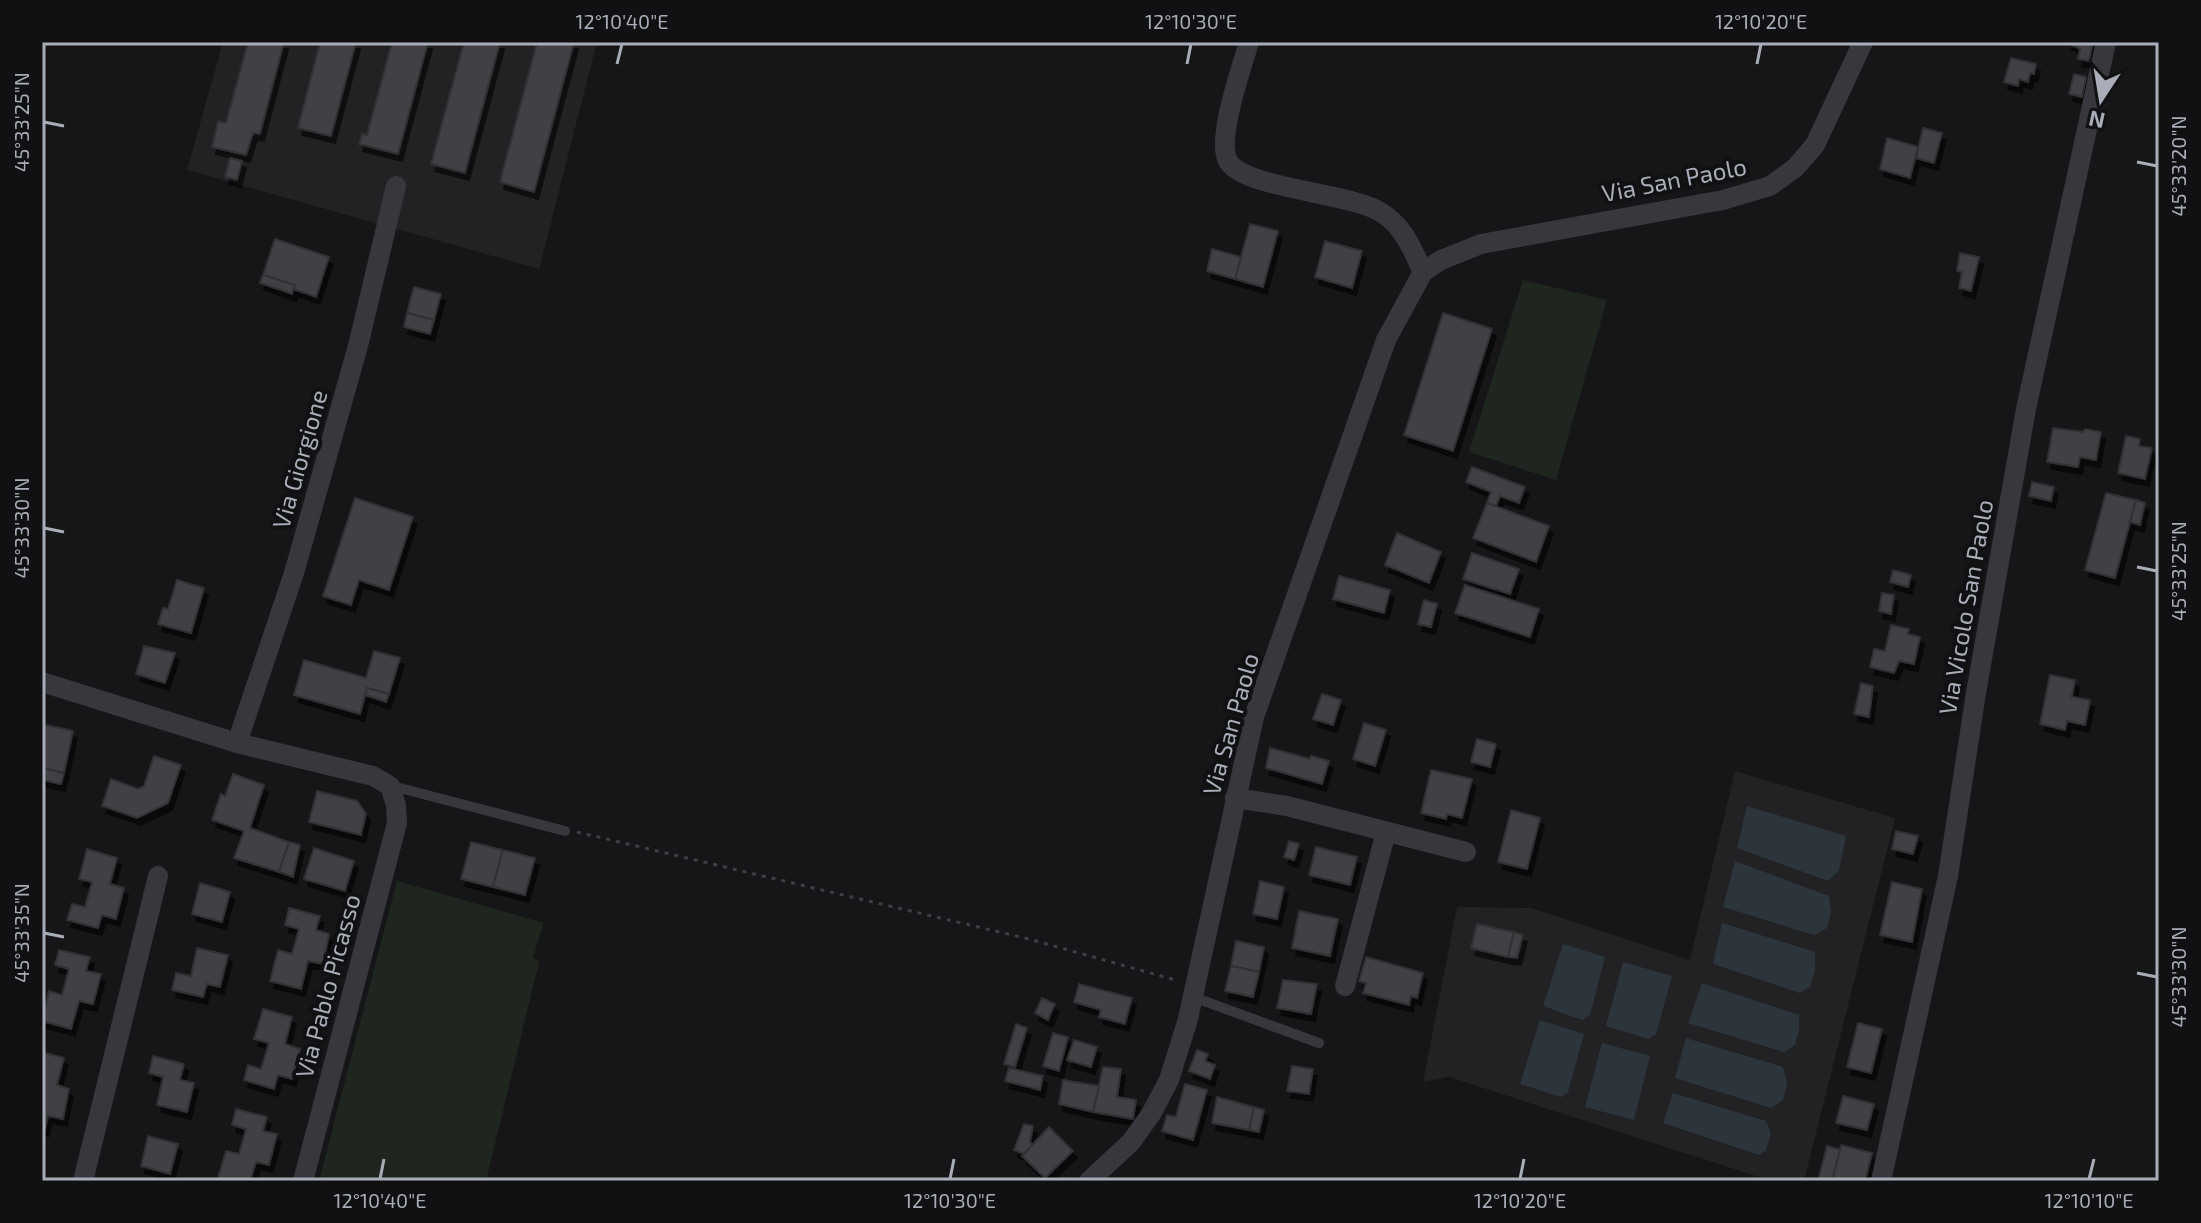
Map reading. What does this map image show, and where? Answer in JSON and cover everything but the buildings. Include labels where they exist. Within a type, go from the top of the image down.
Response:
[{"type":"street","points":[[1249,42],[1224,139],[1227,160],[1241,175],[1357,203],[1381,212],[1406,236],[1423,272]]},
{"type":"street","name":"Via San Paolo","points":[[1089,1181],[1131,1142],[1151,1114],[1169,1080],[1194,991],[1254,717],[1381,355],[1423,272],[1441,260],[1481,244],[1723,200],[1770,186],[1795,168],[1815,145],[1863,42]]},
{"type":"street","name":"Via Vicolo San Paolo","points":[[1881,1181],[1948,876],[1976,693],[2026,409],[2106,42]]},
{"type":"street","name":"Via Giorgione","points":[[237,743],[298,559],[358,346],[396,186]]},
{"type":"street","points":[[42,682],[237,743],[373,776],[393,795]]},
{"type":"street","name":"Via Pablo Picasso","points":[[303,1181],[397,823],[393,795]]},
{"type":"street","points":[[1235,798],[1287,806],[1466,852]]},
{"type":"street","points":[[1345,986],[1386,832]]},
{"type":"street","points":[[83,1181],[158,876]]},
{"type":"lane","points":[[393,795],[565,831]]},
{"type":"lane","points":[[1194,991],[1319,1043]]},
{"type":"path","points":[[565,831],[593,834],[1014,935],[1194,991]]},
{"type":"shaded area","points":[[223,42],[597,42],[539,269],[187,170]]},
{"type":"shaded area","points":[[1523,280],[1607,300],[1556,480],[1469,452]]},
{"type":"shaded area","points":[[1735,771],[1895,818],[1804,1181],[1771,1181],[1449,1077],[1423,1082],[1457,907],[1531,908],[1690,960]]},
{"type":"shaded area","points":[[1747,806],[1846,836],[1839,870],[1828,881],[1737,848]]},
{"type":"shaded area","points":[[1735,861],[1829,896],[1831,911],[1827,928],[1814,935],[1723,907]]},
{"type":"shaded area","points":[[397,881],[544,923],[533,957],[539,962],[486,1181],[319,1181]]},
{"type":"shaded area","points":[[1722,923],[1815,952],[1815,970],[1810,987],[1800,993],[1713,964]]},
{"type":"shaded area","points":[[1563,944],[1605,957],[1590,1015],[1582,1020],[1543,1006]]},
{"type":"shaded area","points":[[1623,962],[1672,976],[1656,1034],[1649,1039],[1606,1026]]},
{"type":"shaded area","points":[[1702,983],[1799,1015],[1795,1045],[1784,1052],[1688,1023]]},
{"type":"shaded area","points":[[1540,1020],[1584,1034],[1568,1092],[1561,1097],[1520,1084]]},
{"type":"shaded area","points":[[1686,1038],[1783,1067],[1787,1083],[1783,1100],[1771,1108],[1675,1078]]},
{"type":"shaded area","points":[[1602,1043],[1650,1056],[1634,1120],[1585,1107]]},
{"type":"shaded area","points":[[1673,1093],[1766,1121],[1771,1133],[1766,1150],[1759,1155],[1663,1123]]}]
